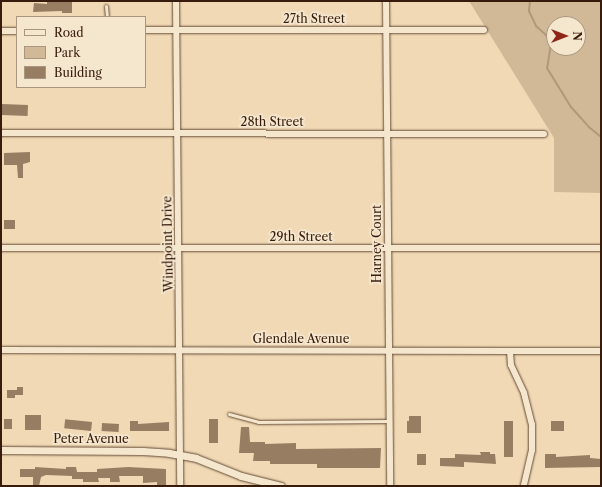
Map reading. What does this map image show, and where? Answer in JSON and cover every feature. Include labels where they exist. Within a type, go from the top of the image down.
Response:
[{"type":"street","name":"Windpoint Drive","points":[[176,1],[181,454],[180,486]]},
{"type":"street","name":"Harney Court","points":[[386,1],[390,486]]},
{"type":"street","name":"27th Street","points":[[146,30],[484,30]]},
{"type":"street","points":[[1,31],[16,31]]},
{"type":"street","name":"28th Street","points":[[1,133],[544,134]]},
{"type":"street","name":"29th Street","points":[[1,248],[601,248]]},
{"type":"street","name":"Glendale Avenue","points":[[1,350],[601,351]]},
{"type":"street","points":[[510,351],[511,367],[524,393],[532,424],[532,450],[524,486]]},
{"type":"street","name":"Peter Avenue","points":[[1,450],[142,451],[181,454],[205,461],[241,476],[281,486]]},
{"type":"lane","points":[[106,6],[107,16]]},
{"type":"lane","points":[[229,414],[258,422],[389,421]]},
{"type":"green space","points":[[469,1],[601,1],[601,193],[554,192],[554,138]]},
{"type":"building","points":[[47,1],[72,1],[72,13],[62,13],[62,11],[33,12],[34,3],[47,4]]},
{"type":"building","points":[[2,104],[28,105],[28,116],[2,115]]},
{"type":"building","points":[[30,152],[30,162],[23,164],[23,178],[18,178],[17,165],[4,165],[4,153]]},
{"type":"building","points":[[4,220],[15,220],[15,229],[4,229]]},
{"type":"building","points":[[17,387],[23,387],[23,395],[15,395],[15,398],[7,398],[7,390],[17,390]]},
{"type":"building","points":[[25,415],[41,415],[41,430],[25,430]]},
{"type":"building","points":[[409,416],[421,416],[421,433],[407,433],[407,421],[409,421]]},
{"type":"building","points":[[4,419],[12,419],[12,429],[4,429]]},
{"type":"building","points":[[65,419],[92,422],[91,431],[64,428]]},
{"type":"building","points":[[209,419],[218,419],[218,443],[209,443]]},
{"type":"building","points":[[130,421],[138,421],[138,424],[169,422],[169,431],[130,431]]},
{"type":"building","points":[[504,421],[513,421],[513,457],[504,457]]},
{"type":"building","points":[[551,421],[564,421],[564,431],[551,431]]},
{"type":"building","points":[[102,423],[119,424],[119,432],[102,431]]},
{"type":"building","points":[[241,427],[249,427],[250,442],[265,442],[265,444],[296,443],[296,449],[381,448],[380,468],[317,468],[317,464],[270,464],[270,461],[253,461],[254,453],[239,453]]},
{"type":"building","points":[[480,452],[490,452],[490,454],[495,454],[496,464],[464,462],[464,467],[440,466],[440,458],[455,458],[455,454],[481,455]]},
{"type":"building","points":[[417,454],[426,454],[426,465],[417,465]]},
{"type":"building","points":[[545,454],[556,454],[556,457],[590,455],[590,458],[601,459],[601,467],[545,468]]},
{"type":"building","points":[[35,467],[66,469],[66,467],[76,467],[77,472],[97,472],[97,469],[128,467],[166,469],[166,486],[157,486],[157,482],[143,483],[143,476],[119,476],[120,482],[110,482],[110,478],[98,478],[99,482],[83,482],[83,479],[72,479],[72,476],[46,475],[41,477],[39,486],[33,486],[33,477],[20,477],[20,469],[35,469]]},
{"type":"waterway","points":[[530,1],[529,11],[536,26],[546,35],[551,44],[547,68],[571,107],[590,128],[601,137]]}]
